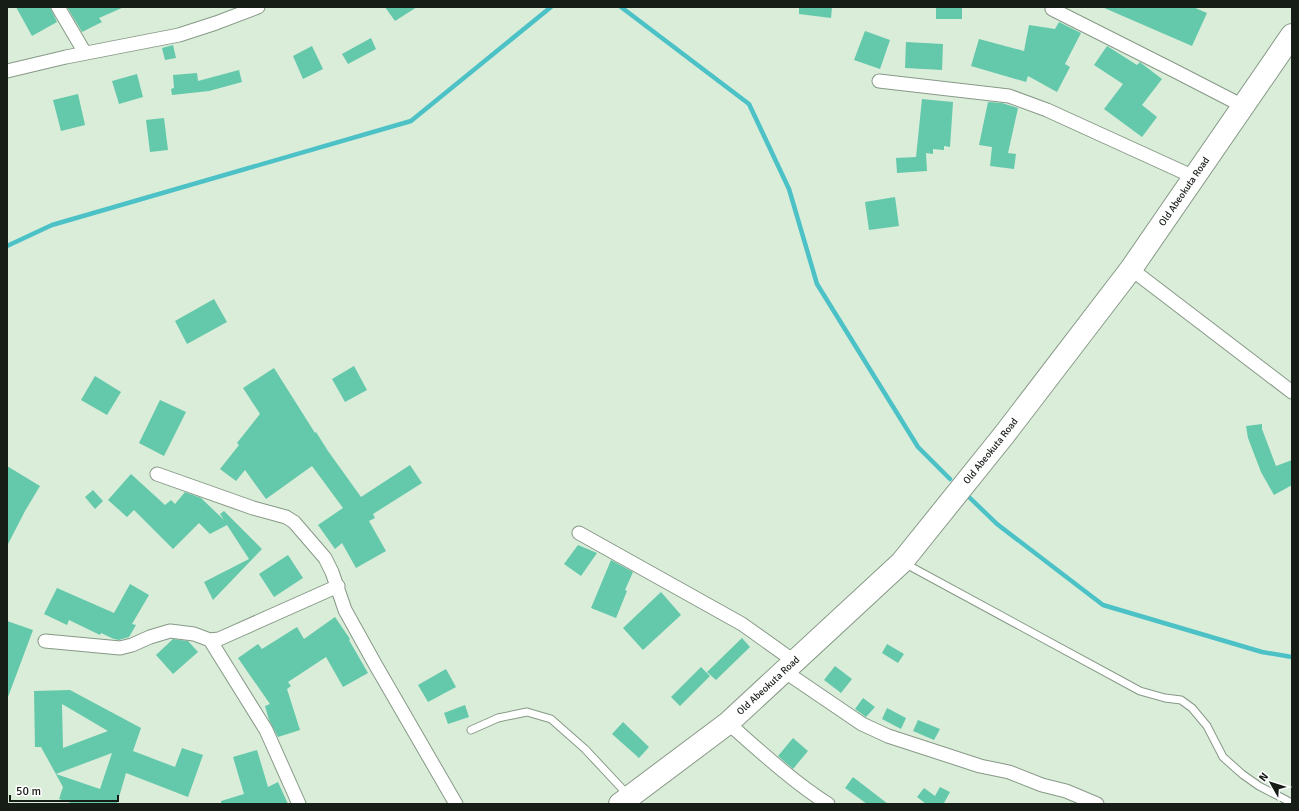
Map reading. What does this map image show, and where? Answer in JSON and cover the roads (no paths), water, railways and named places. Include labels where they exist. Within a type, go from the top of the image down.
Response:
[{"type":"highway","name":"Old Abeokuta Road","points":[[625,800],[728,723],[902,562],[1004,434],[1131,269],[1292,35]]},
{"type":"street","points":[[58,7],[85,53]]},
{"type":"street","points":[[7,70],[179,35],[258,7]]},
{"type":"street","points":[[1052,9],[1243,106]]},
{"type":"street","points":[[879,81],[1009,96],[1047,110],[1194,177]]},
{"type":"street","points":[[1131,269],[1292,392]]},
{"type":"street","points":[[157,474],[253,508],[286,517],[294,522],[324,558],[338,586],[345,610],[374,664],[456,804]]},
{"type":"street","points":[[579,533],[742,624],[789,666],[862,724],[888,736],[980,766],[1009,772],[1042,785],[1066,791],[1097,804]]},
{"type":"street","points":[[45,640],[120,648],[132,646],[150,637],[170,631],[194,634],[210,640],[219,639],[338,586]]},
{"type":"street","points":[[210,640],[266,730],[299,804]]},
{"type":"street","points":[[728,723],[775,765],[810,793],[828,804]]},
{"type":"lane","points":[[902,562],[1140,691],[1164,698],[1181,700],[1192,708],[1207,726],[1223,757],[1242,774],[1259,786],[1292,803]]},
{"type":"lane","points":[[471,730],[498,718],[527,712],[551,719],[585,749],[625,800]]},
{"type":"waterway","points":[[7,246],[52,225],[411,121],[551,7]]},
{"type":"waterway","points":[[621,7],[749,104],[789,189],[817,284],[918,447],[950,479]]},
{"type":"waterway","points":[[970,498],[997,524],[1103,605],[1262,652],[1292,657]]}]
